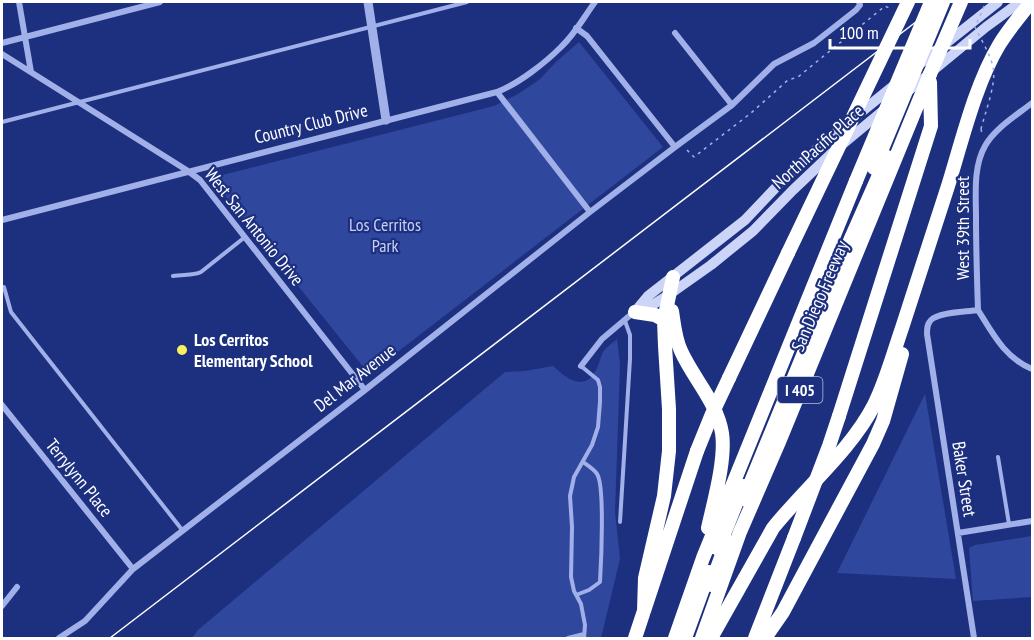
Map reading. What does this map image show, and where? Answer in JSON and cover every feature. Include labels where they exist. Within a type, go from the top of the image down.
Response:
[{"type":"highway","points":[[634,639],[697,451],[712,414],[908,2]]},
{"type":"highway","name":"San Diego Freeway","points":[[675,639],[702,558],[931,2]]},
{"type":"highway","points":[[686,639],[696,606],[736,501],[943,2]]},
{"type":"highway","points":[[693,639],[748,489],[950,2]]},
{"type":"highway","name":"San Diego Freeway","points":[[702,639],[740,532],[961,2]]},
{"type":"highway","points":[[711,639],[773,528],[865,421],[884,381],[982,80],[1012,25],[1031,2]]},
{"type":"highway","points":[[755,639],[839,416],[931,126],[930,74]]},
{"type":"highway","points":[[765,639],[783,612],[883,421],[930,242]]},
{"type":"highway","points":[[644,610],[645,578],[664,496],[669,451],[665,346],[674,277]]},
{"type":"highway","points":[[629,316],[655,315],[669,323],[681,351],[716,414],[722,431],[722,455],[702,558]]},
{"type":"main road","name":"North Pacific Place","points":[[629,316],[648,296],[745,220],[823,143],[998,2]]},
{"type":"main road","name":"North Pacific Place","points":[[629,316],[654,304],[711,265],[753,231],[832,153],[1020,2]]},
{"type":"street","points":[[20,2],[31,72]]},
{"type":"street","points":[[2,43],[160,2]]},
{"type":"street","points":[[368,2],[386,120]]},
{"type":"street","name":"Country Club Drive","points":[[2,220],[497,92],[528,74],[562,46],[595,2]]},
{"type":"street","points":[[576,28],[587,36],[675,147],[732,105],[774,64],[814,43],[856,10],[860,5],[859,2]]},
{"type":"street","points":[[675,33],[732,105]]},
{"type":"street","name":"West San Antonio Drive","points":[[2,54],[201,180],[365,390]]},
{"type":"street","points":[[497,92],[590,212]]},
{"type":"street","name":"West 39th Street","points":[[978,310],[976,196],[978,169],[984,147],[990,137],[1032,103]]},
{"type":"street","name":"Del Mar Avenue","points":[[59,639],[85,621],[133,569],[675,147]]},
{"type":"street","points":[[978,310],[1007,352],[1019,363],[1032,369]]},
{"type":"street","name":"Baker Street","points":[[974,639],[927,343],[928,324],[932,319],[940,315],[978,310]]},
{"type":"street","name":"North Pacific Place","points":[[581,366],[602,339],[629,316]]},
{"type":"street","name":"Terrylynn Place","points":[[2,405],[133,569]]},
{"type":"street","points":[[958,533],[1032,521]]},
{"type":"street","points":[[2,606],[16,586]]},
{"type":"lane","points":[[2,122],[467,2]]},
{"type":"lane","points":[[173,276],[201,272],[245,237]]},
{"type":"lane","points":[[4,287],[4,299],[11,312],[183,531]]},
{"type":"lane","points":[[620,522],[630,359],[629,316]]},
{"type":"lane","points":[[568,639],[584,636],[585,625],[571,577],[570,496],[574,477],[592,445],[598,427],[600,402],[598,380],[581,366]]},
{"type":"lane","points":[[998,457],[1009,525]]},
{"type":"lane","points":[[576,595],[600,582],[602,498],[600,483],[598,474],[582,462]]},
{"type":"path","points":[[981,129],[994,81],[994,69],[975,27],[986,2]]},
{"type":"path","points":[[675,147],[685,148],[693,157],[751,113],[788,80],[798,77],[885,6],[893,10]]},
{"type":"green space","name":"Los Cerritos Park","points":[[579,42],[663,147],[369,374],[211,178],[494,106],[539,80]]},
{"type":"green space","points":[[617,339],[620,364],[615,512],[620,559],[601,638],[192,638],[198,630],[505,372],[553,366],[569,379],[586,381],[596,370],[604,350]]},
{"type":"green space","points":[[925,394],[956,579],[837,573]]},
{"type":"green space","points":[[1032,536],[1032,597],[973,601],[969,548],[975,545]]},
{"type":"tram line","points":[[110,638],[942,2]]},
{"type":"place","name":"Los Cerritos Elementary School","points":[[182,350]]}]
